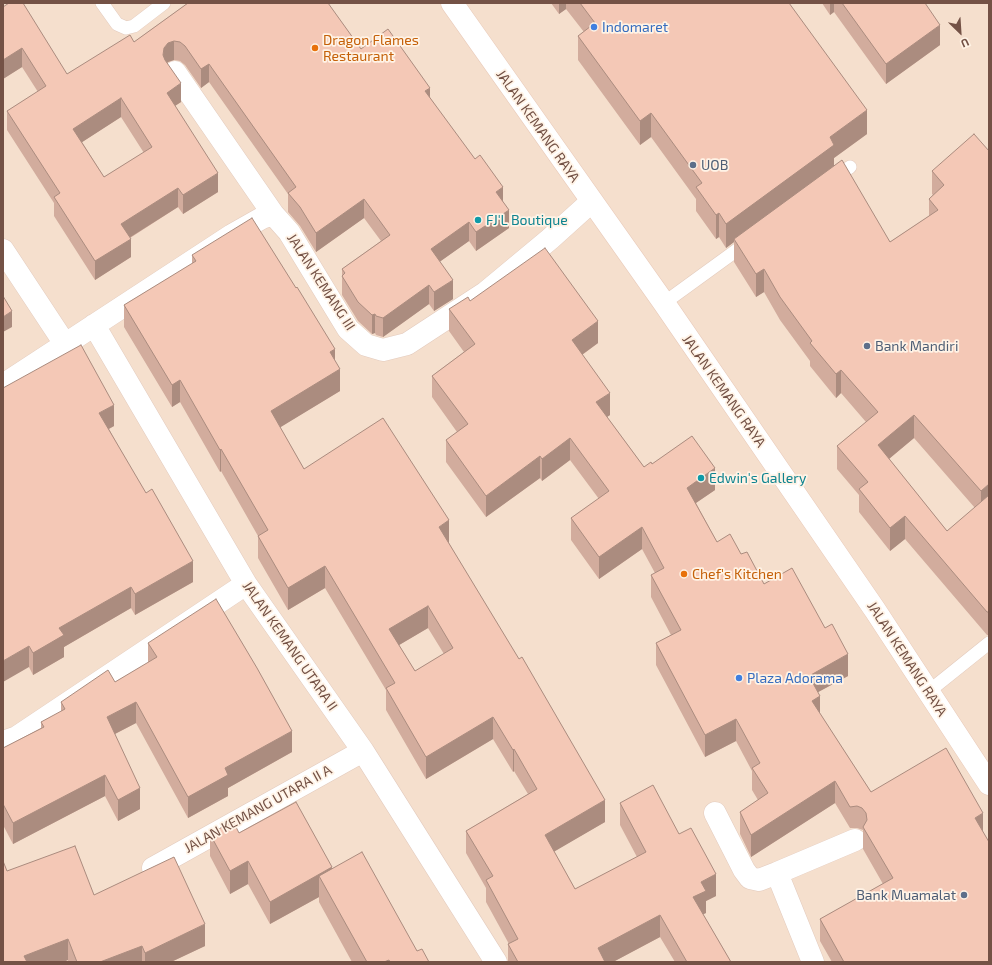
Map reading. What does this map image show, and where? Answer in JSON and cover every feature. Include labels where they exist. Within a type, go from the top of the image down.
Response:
[{"type":"street","name":"JALAN KEMANG RAYA","points":[[452,3],[591,202],[664,303],[875,610],[989,784]]},
{"type":"street","name":"JALAN KEMANG III","points":[[175,72],[273,214],[288,232],[348,329],[366,345],[383,350],[407,344],[485,293],[550,239],[591,202]]},
{"type":"street","points":[[3,385],[232,235],[262,218],[273,214]]},
{"type":"street","points":[[3,250],[65,344]]},
{"type":"street","name":"JALAN KEMANG UTARA II","points":[[94,325],[246,584],[363,751],[496,962]]},
{"type":"street","points":[[3,742],[17,737],[246,584]]},
{"type":"street","name":"JALAN KEMANG UTARA II A","points":[[153,868],[363,751]]},
{"type":"street","points":[[716,813],[744,870],[750,878],[759,880],[777,874],[855,840]]},
{"type":"street","points":[[777,874],[813,962]]},
{"type":"lane","points":[[102,3],[117,24],[126,28],[134,26],[164,3]]},
{"type":"lane","points":[[824,186],[850,167]]},
{"type":"lane","points":[[664,303],[760,233]]},
{"type":"lane","points":[[928,692],[989,643]]},
{"type":"shaded area","points":[[3,3],[989,3],[989,962],[3,962]]},
{"type":"building","points":[[9,3],[23,3],[67,74],[130,35],[134,42],[188,3],[328,3],[361,49],[388,29],[430,88],[425,91],[475,159],[480,155],[503,187],[496,192],[509,210],[476,232],[469,222],[431,249],[453,280],[434,292],[429,285],[383,318],[376,316],[375,314],[372,315],[358,302],[342,276],[345,273],[342,269],[390,235],[364,199],[316,233],[300,207],[288,193],[296,187],[209,64],[201,69],[185,46],[180,42],[174,41],[168,43],[164,48],[163,55],[181,83],[167,93],[218,173],[183,195],[178,188],[121,224],[131,239],[95,261],[54,197],[60,193],[7,111],[46,86],[22,48],[3,60],[3,7]],"holes":[[[121,98],[152,147],[104,177],[73,129]]]},
{"type":"building","points":[[580,3],[789,3],[867,110],[830,137],[834,145],[726,224],[719,213],[716,215],[696,187],[702,183],[651,113],[640,121],[578,36],[595,23]]},
{"type":"building","points":[[842,3],[925,3],[940,25],[886,64]]},
{"type":"building","points":[[974,134],[989,151],[989,484],[981,491],[914,415],[878,445],[947,531],[989,495],[989,612],[987,612],[905,516],[890,528],[859,489],[868,482],[837,446],[878,412],[841,370],[836,374],[810,343],[812,341],[780,297],[764,269],[756,274],[734,239],[842,160],[890,242],[938,210],[929,199],[944,185],[932,171]]},
{"type":"building","points":[[252,218],[335,349],[330,352],[340,369],[271,411],[304,469],[383,418],[449,520],[439,527],[519,659],[522,657],[605,800],[545,835],[575,889],[646,852],[620,803],[653,785],[679,834],[691,828],[716,874],[701,882],[706,891],[693,897],[731,962],[687,962],[660,915],[598,948],[605,962],[518,962],[508,944],[518,939],[486,880],[493,876],[466,831],[537,789],[514,749],[513,750],[493,717],[426,757],[386,688],[395,683],[325,566],[288,588],[258,536],[268,530],[180,380],[172,385],[124,305],[196,261],[192,255]],"holes":[[[428,606],[453,648],[415,671],[389,629]]]},
{"type":"building","points":[[545,248],[598,321],[572,340],[610,393],[596,402],[644,467],[651,462],[652,464],[692,436],[715,468],[687,488],[717,542],[730,534],[741,554],[747,552],[764,584],[792,568],[825,628],[832,624],[848,654],[809,676],[820,696],[812,701],[871,792],[946,748],[983,813],[975,818],[989,842],[989,962],[844,962],[820,919],[893,878],[863,827],[867,820],[866,813],[862,808],[857,806],[850,807],[835,781],[751,835],[740,812],[768,793],[752,768],[760,763],[736,719],[705,735],[656,643],[681,630],[651,575],[664,568],[642,527],[599,557],[571,518],[609,491],[570,438],[542,459],[540,456],[486,496],[446,440],[468,424],[432,376],[475,344],[449,309],[468,297],[470,301]]},
{"type":"building","points":[[3,296],[12,311],[3,317]]},
{"type":"building","points":[[81,345],[114,405],[99,413],[146,493],[152,489],[193,561],[135,594],[131,587],[59,628],[64,635],[33,653],[29,646],[3,661],[3,388]]},
{"type":"building","points":[[216,599],[292,731],[225,768],[228,775],[188,797],[136,702],[107,717],[140,788],[118,800],[105,775],[13,823],[3,804],[3,748],[44,727],[41,722],[65,709],[61,702],[108,670],[115,682],[157,657],[148,643]]},
{"type":"building","points":[[296,802],[332,867],[270,902],[248,861],[230,871],[210,834],[233,821],[239,833]]},
{"type":"building","points":[[75,846],[94,895],[174,857],[205,924],[145,953],[142,946],[100,962],[77,962],[68,939],[24,956],[27,962],[3,962],[3,861],[7,871]]},
{"type":"building","points":[[362,852],[417,951],[422,949],[429,962],[390,962],[389,960],[384,962],[367,962],[319,876]]},
{"type":"place","name":"Indomaret","points":[[594,27]]},
{"type":"place","name":"Dragon Flames Restaurant","points":[[315,48]]},
{"type":"place","name":"UOB","points":[[693,165]]},
{"type":"place","name":"FJ'L Boutique","points":[[478,220]]},
{"type":"place","name":"Bank Mandiri","points":[[867,346]]},
{"type":"place","name":"Edwin's Gallery","points":[[701,478]]},
{"type":"place","name":"Chef's Kitchen","points":[[684,574]]},
{"type":"place","name":"Plaza Adorama","points":[[739,678]]},
{"type":"place","name":"Bank Muamalat","points":[[964,895]]}]
